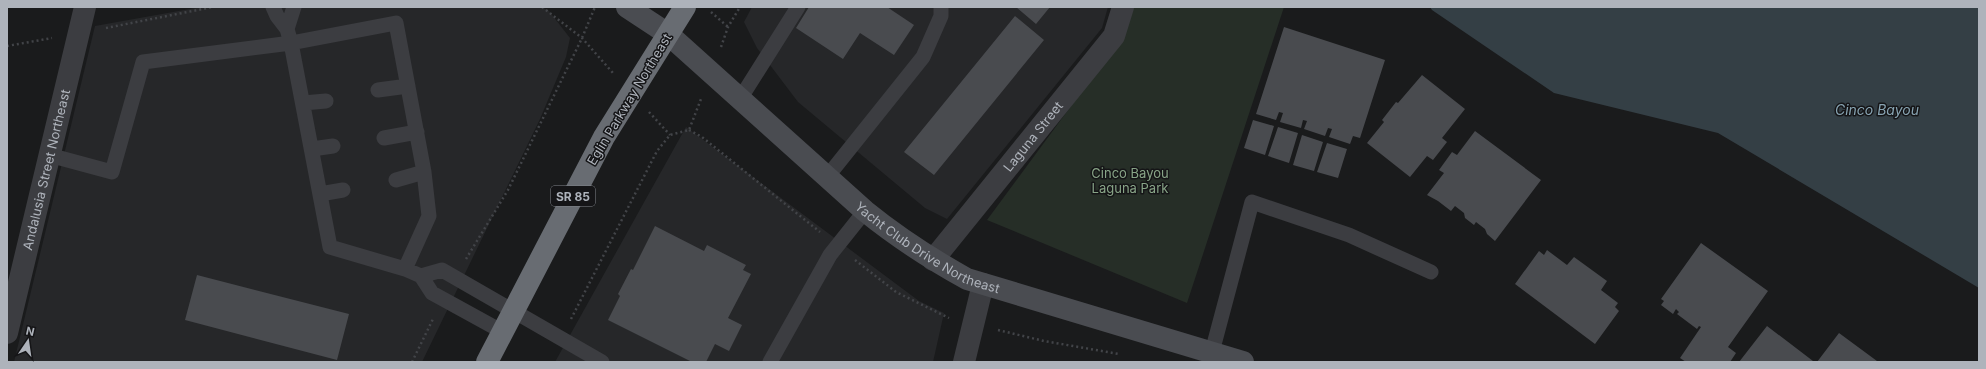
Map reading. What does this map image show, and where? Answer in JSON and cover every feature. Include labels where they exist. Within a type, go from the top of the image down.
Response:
[{"type":"highway","name":"Eglin Parkway Northeast","points":[[488,362],[604,137],[684,7]]},
{"type":"street","name":"Andalusia Street Northeast","points":[[7,333],[85,7]]},
{"type":"street","name":"Yacht Club Drive Northeast","points":[[627,7],[668,34],[865,211],[897,237],[933,260],[966,279],[1243,362]]},
{"type":"street","name":"Laguna Street","points":[[933,260],[1114,36],[1123,7]]},
{"type":"street","points":[[964,362],[982,284]]},
{"type":"lane","points":[[273,7],[290,36]]},
{"type":"lane","points":[[294,7],[290,36],[330,247],[405,269],[420,276],[432,293],[503,332]]},
{"type":"lane","points":[[827,177],[923,57],[941,16],[941,7]]},
{"type":"lane","points":[[740,99],[793,9]]},
{"type":"lane","points":[[49,155],[112,172],[143,62],[290,36],[396,23],[424,172],[429,216],[405,269]]},
{"type":"lane","points":[[378,90],[408,86]]},
{"type":"lane","points":[[303,104],[326,101]]},
{"type":"lane","points":[[384,138],[417,132]]},
{"type":"lane","points":[[312,149],[333,146]]},
{"type":"lane","points":[[396,180],[424,172]]},
{"type":"lane","points":[[320,194],[343,190]]},
{"type":"lane","points":[[1212,352],[1252,202],[1349,235],[1431,272]]},
{"type":"lane","points":[[770,362],[830,255],[865,211]]},
{"type":"lane","points":[[420,276],[442,270],[602,362]]},
{"type":"path","points":[[7,46],[213,7]]},
{"type":"path","points":[[542,7],[582,38],[670,135]]},
{"type":"path","points":[[455,278],[508,190],[582,38],[595,7]]},
{"type":"path","points":[[705,7],[728,28]]},
{"type":"path","points":[[561,338],[657,151],[670,135],[689,130],[728,28],[740,7]]},
{"type":"path","points":[[412,362],[442,299]]},
{"type":"shaded area","points":[[201,7],[542,7],[549,11],[570,38],[566,57],[540,119],[422,362],[14,362],[95,26]]},
{"type":"shaded area","points":[[752,7],[1108,7],[1102,28],[947,219],[925,208],[798,102],[757,48],[744,22]]},
{"type":"shaded area","points":[[686,127],[919,301],[944,313],[933,362],[555,362]]},
{"type":"green space","name":"Cinco Bayou Laguna Park","points":[[1129,7],[1284,7],[1187,303],[987,220],[1088,83]]},
{"type":"water","name":"Cinco Bayou","points":[[1430,7],[1979,7],[1979,288],[1718,133],[1554,93],[1432,10]]},
{"type":"building","points":[[809,7],[887,7],[914,25],[894,55],[860,33],[843,59],[796,28]]},
{"type":"building","points":[[1016,7],[1050,7],[1036,24]]},
{"type":"building","points":[[1015,16],[1044,40],[934,175],[904,152]]},
{"type":"building","points":[[1284,27],[1385,60],[1360,138],[1353,136],[1350,144],[1329,137],[1332,129],[1328,128],[1325,136],[1304,129],[1307,121],[1303,120],[1301,128],[1280,122],[1283,113],[1279,112],[1276,120],[1256,114]]},
{"type":"building","points":[[1422,75],[1465,109],[1442,138],[1447,142],[1433,160],[1427,156],[1410,177],[1367,143],[1384,122],[1382,120],[1396,102],[1398,103]]},
{"type":"building","points":[[1253,120],[1274,126],[1265,155],[1244,148]]},
{"type":"building","points":[[1278,127],[1298,133],[1289,163],[1268,156]]},
{"type":"building","points":[[1475,131],[1541,180],[1495,241],[1487,234],[1485,229],[1476,222],[1474,225],[1465,218],[1464,213],[1455,206],[1451,211],[1427,195],[1444,173],[1439,170],[1452,152],[1457,155]]},
{"type":"building","points":[[1302,135],[1323,142],[1314,171],[1293,165]]},
{"type":"building","points":[[1327,143],[1347,149],[1338,178],[1317,172]]},
{"type":"building","points":[[655,226],[704,251],[707,245],[746,265],[743,270],[751,274],[728,318],[742,325],[729,351],[715,344],[706,362],[692,362],[608,320],[620,296],[618,294],[631,269],[633,270]]},
{"type":"building","points":[[1701,243],[1768,291],[1728,347],[1736,353],[1730,362],[1686,362],[1680,358],[1701,327],[1699,326],[1697,329],[1677,314],[1679,312],[1676,309],[1673,314],[1661,305],[1664,301],[1661,299]]},
{"type":"building","points":[[1547,250],[1567,265],[1574,257],[1607,281],[1601,290],[1618,303],[1615,307],[1619,311],[1595,344],[1515,284],[1539,251],[1544,255]]},
{"type":"building","points":[[197,275],[349,314],[337,360],[185,320]]},
{"type":"building","points":[[1767,326],[1813,361],[1813,362],[1739,362]]},
{"type":"building","points":[[1839,333],[1877,361],[1817,362]]}]
